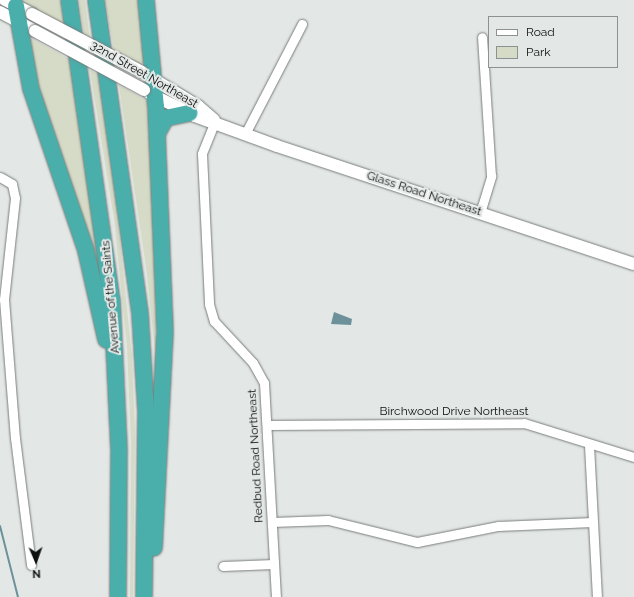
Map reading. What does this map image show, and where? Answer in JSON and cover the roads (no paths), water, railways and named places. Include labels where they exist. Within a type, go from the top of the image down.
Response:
[{"type":"highway","name":"Avenue of the Saints","points":[[69,0],[107,251],[118,415],[118,597]]},
{"type":"highway","name":"Avenue of the Saints","points":[[96,0],[140,313],[146,410],[144,596]]},
{"type":"highway","points":[[144,596],[158,506],[164,380],[157,136],[149,84],[146,0]]},
{"type":"highway","points":[[12,2],[19,22],[38,115],[96,286],[118,415]]},
{"type":"highway","points":[[157,136],[166,118],[189,113]]},
{"type":"street","name":"32nd Street Northeast","points":[[12,2],[149,84],[189,113],[215,121]]},
{"type":"street","name":"32nd Street Northeast","points":[[0,12],[35,31],[198,106],[215,121]]},
{"type":"street","points":[[245,134],[302,24]]},
{"type":"street","points":[[480,213],[491,176],[482,37]]},
{"type":"street","name":"Glass Road Northeast","points":[[215,121],[245,134],[634,264]]},
{"type":"street","name":"Redbud Road Northeast","points":[[215,121],[202,154],[210,313],[220,330],[260,372],[267,425],[276,597]]},
{"type":"street","points":[[0,177],[12,184],[15,198],[4,299],[15,438],[31,565]]},
{"type":"street","name":"Birchwood Drive Northeast","points":[[267,425],[524,423],[545,426],[589,445],[634,457]]},
{"type":"street","points":[[589,445],[597,597]]},
{"type":"street","points":[[272,522],[328,520],[417,542],[498,526],[593,522]]},
{"type":"street","points":[[222,566],[274,564]]},
{"type":"water","points":[[334,312],[352,319],[351,325],[331,324]]},
{"type":"waterway","points":[[0,526],[18,597]]}]
